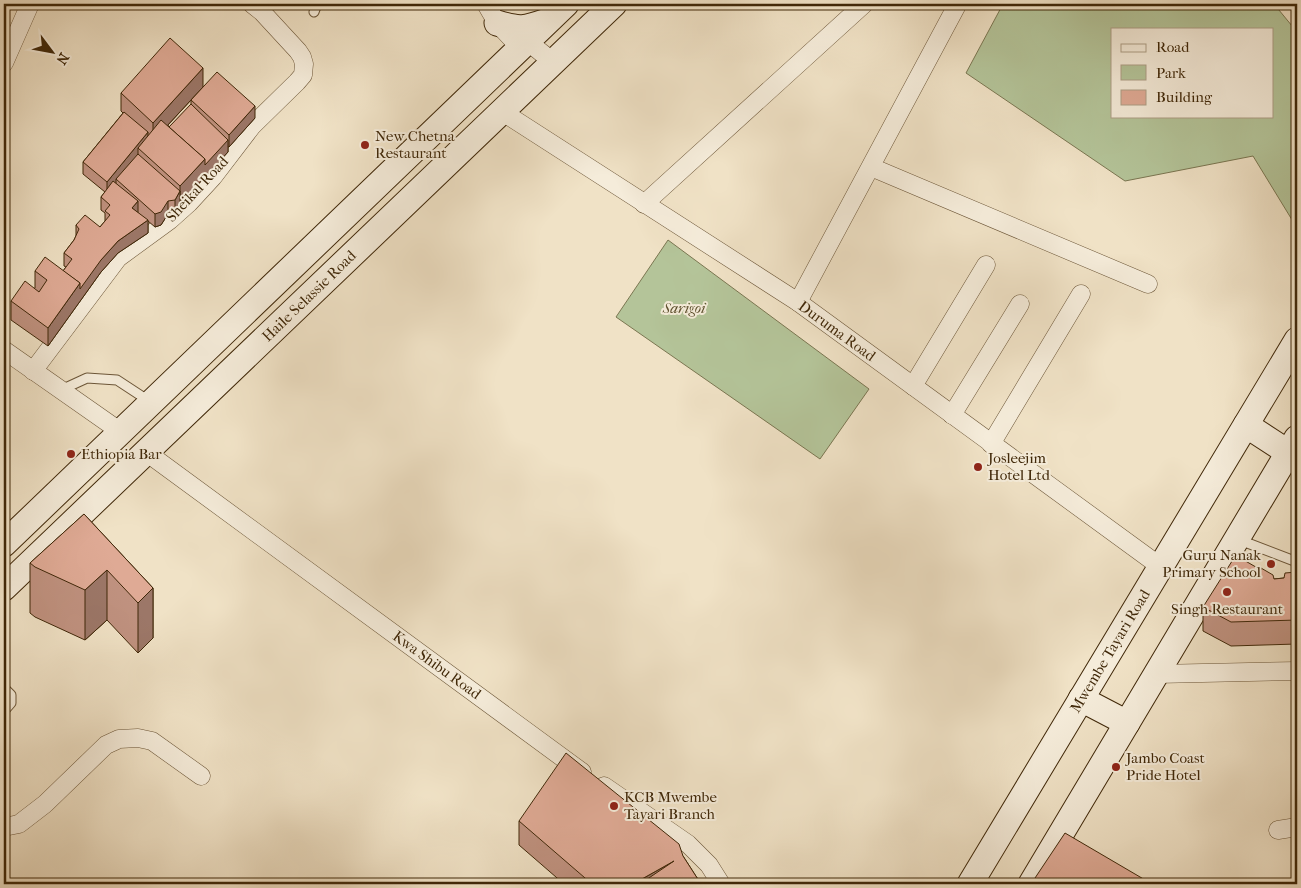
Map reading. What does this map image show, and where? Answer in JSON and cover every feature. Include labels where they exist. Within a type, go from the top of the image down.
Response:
[{"type":"street","points":[[4,63],[30,4]]},
{"type":"street","name":"Sheikal Road","points":[[33,371],[118,258],[139,241],[164,225],[189,203],[213,177],[252,126],[303,75],[304,64],[298,51],[262,12],[252,4]]},
{"type":"street","name":"Haile Selassie Road","points":[[4,588],[614,4]]},
{"type":"street","points":[[644,204],[864,4]]},
{"type":"street","points":[[798,302],[956,7]]},
{"type":"street","points":[[491,13],[511,27],[526,28],[557,12]]},
{"type":"street","points":[[4,544],[557,12]]},
{"type":"street","points":[[491,13],[512,39],[527,41],[553,62]]},
{"type":"street","name":"Duruma Road","points":[[502,111],[798,302],[1161,567]]},
{"type":"street","points":[[871,167],[1148,284]]},
{"type":"street","points":[[913,386],[986,264]]},
{"type":"street","points":[[991,444],[1081,294]]},
{"type":"street","points":[[952,415],[1020,304]]},
{"type":"street","name":"Mwembe Tayari Road","points":[[970,884],[1297,340]]},
{"type":"street","points":[[7,358],[33,371],[121,432]]},
{"type":"street","points":[[152,402],[176,423]]},
{"type":"street","points":[[1036,882],[1127,723],[1293,446],[1246,425]]},
{"type":"street","name":"Kwa Shibu Road","points":[[146,452],[572,765],[688,844],[721,884]]},
{"type":"street","points":[[73,478],[98,498]]},
{"type":"street","points":[[1156,674],[1297,671]]},
{"type":"street","points":[[1082,699],[1127,723]]},
{"type":"street","points":[[4,827],[19,824],[45,804],[106,745],[120,739],[138,738],[152,741],[201,776]]},
{"type":"street","points":[[1278,830],[1297,826]]},
{"type":"lane","points":[[61,390],[87,378],[117,380],[152,402]]},
{"type":"lane","points":[[1237,539],[1297,562]]},
{"type":"lane","points":[[4,688],[11,696],[11,703],[4,711]]},
{"type":"green space","points":[[1003,4],[1274,4],[1297,32],[1297,228],[1253,156],[1125,181],[966,73]]},
{"type":"green space","name":"Sarigoi","points":[[668,240],[869,389],[820,459],[616,317]]},
{"type":"building","points":[[170,38],[203,68],[153,123],[121,93]]},
{"type":"building","points":[[217,72],[255,106],[229,135],[191,100]]},
{"type":"building","points":[[191,104],[228,140],[205,165],[205,159],[169,127]]},
{"type":"building","points":[[124,112],[148,132],[107,182],[83,162]]},
{"type":"building","points":[[161,120],[205,159],[180,186],[138,148]]},
{"type":"building","points":[[138,154],[180,191],[175,200],[168,201],[161,212],[155,214],[116,179]]},
{"type":"building","points":[[113,181],[138,201],[132,208],[148,220],[118,241],[101,260],[80,289],[80,283],[63,271],[72,259],[64,253],[74,240],[79,229],[76,225],[85,215],[100,227],[110,215],[105,211],[110,205],[101,197]]},
{"type":"building","points":[[45,257],[80,283],[48,328],[11,301],[25,281],[39,292],[47,280],[35,271]]},
{"type":"building","points":[[84,514],[153,588],[138,603],[107,570],[85,590],[30,563]]},
{"type":"building","points":[[1234,558],[1240,561],[1242,559],[1261,570],[1261,568],[1273,575],[1274,579],[1284,578],[1285,573],[1297,572],[1297,620],[1231,622],[1203,607]]},
{"type":"building","points":[[566,753],[679,844],[683,856],[701,884],[640,884],[674,861],[633,884],[592,884],[519,821]]},
{"type":"building","points":[[1065,833],[1152,884],[1031,884]]},
{"type":"place","name":"New Chetna Restaurant","points":[[365,145]]},
{"type":"place","name":"Ethiopia Bar","points":[[71,454]]},
{"type":"place","name":"Josleejim Hotel Ltd","points":[[978,467]]},
{"type":"place","name":"Guru Nanak Primary School","points":[[1271,564]]},
{"type":"place","name":"Singh Restaurant","points":[[1227,592]]},
{"type":"place","name":"Jambo Coast Pride Hotel","points":[[1116,767]]},
{"type":"place","name":"KCB Mwembe Tayari Branch","points":[[614,806]]}]
